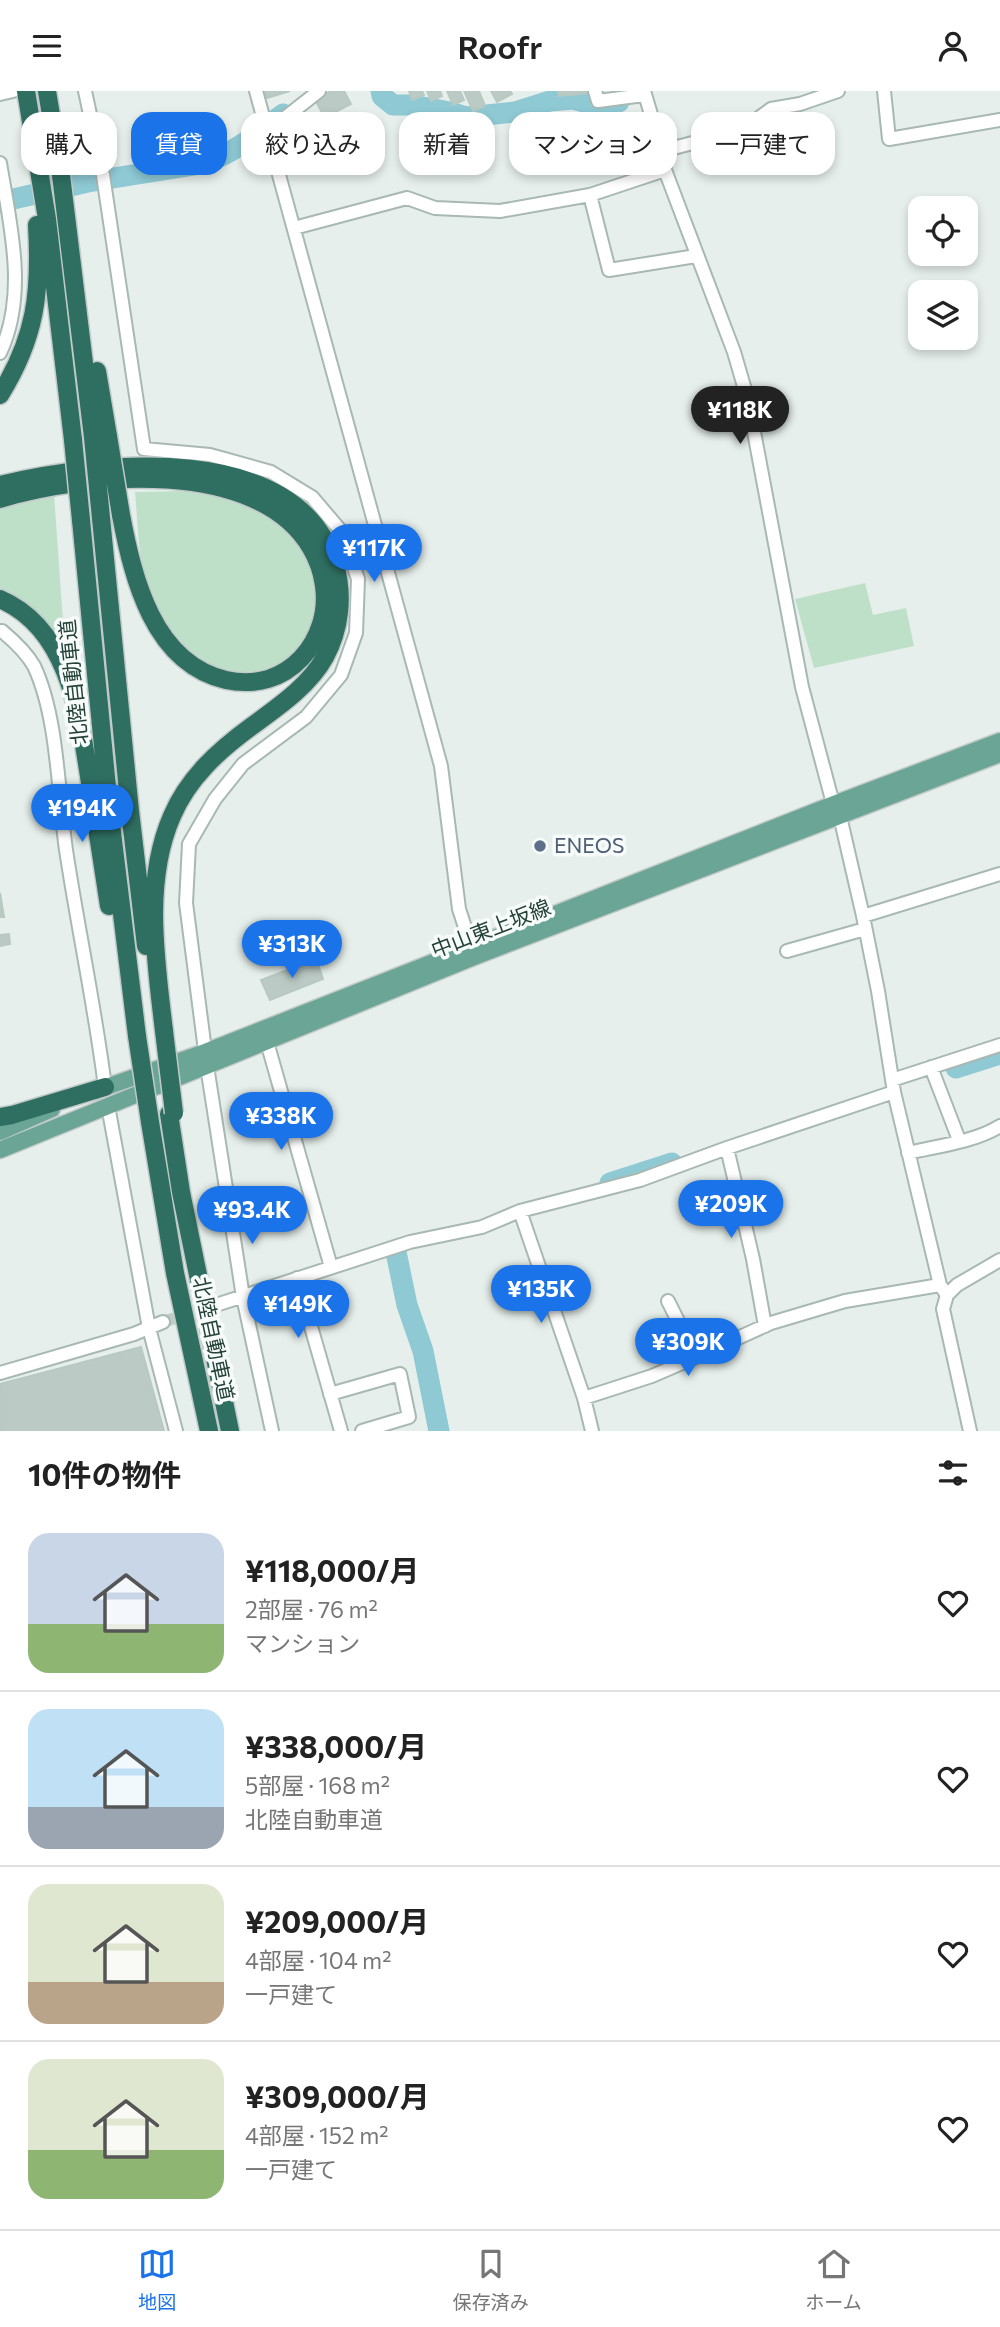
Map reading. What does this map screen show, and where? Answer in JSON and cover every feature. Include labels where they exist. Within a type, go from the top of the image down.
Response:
[{"type":"highway","name":"北陸自動車道","points":[[47,92],[101,437],[101,518],[130,811],[197,1273],[230,1431]]},
{"type":"highway","points":[[0,395],[17,366],[31,327],[38,287],[42,220],[21,94]]},
{"type":"highway","name":"北陸自動車道","points":[[42,220],[73,440],[135,1036],[175,1273],[209,1431]]},
{"type":"highway","points":[[0,499],[74,484],[154,480],[218,487],[270,507],[298,530],[316,557],[321,571],[325,599],[323,615],[315,639],[299,661],[278,675],[250,682],[218,678],[189,663],[167,641],[147,606],[132,566],[121,515],[101,437]]},
{"type":"highway","points":[[0,485],[47,474],[130,466],[173,467],[217,473],[254,484],[285,500],[309,519],[327,543],[333,557],[340,589],[340,608],[335,633],[324,659],[296,691],[209,762],[182,796],[166,830],[157,868],[155,892],[161,1032]]},
{"type":"highway","points":[[0,599],[21,611],[43,632],[60,661],[74,699],[83,739],[112,923],[135,1036]]},
{"type":"highway","points":[[0,1117],[104,1087]]},
{"type":"main road","name":"中山東上坂線","points":[[0,1150],[108,1106],[206,1059],[836,810],[1000,741]]},
{"type":"main road","name":"中山東上坂線","points":[[836,810],[1000,754]]},
{"type":"main road","name":"中山東上坂線","points":[[0,1132],[104,1087],[206,1059]]},
{"type":"street","points":[[85,91],[103,179],[144,449],[210,454],[271,472],[302,490],[312,497],[341,531],[358,579],[356,633],[341,675],[306,717],[243,764],[215,799],[189,844],[186,902],[206,1059],[243,1297],[272,1431]]},
{"type":"street","points":[[256,91],[262,112]]},
{"type":"street","points":[[292,112],[319,91]]},
{"type":"street","points":[[595,91],[598,101],[644,93],[650,112]]},
{"type":"street","points":[[677,148],[748,126],[771,109],[800,104],[838,91]]},
{"type":"street","points":[[884,91],[889,139],[1000,120]]},
{"type":"street","points":[[0,94],[21,94]]},
{"type":"street","points":[[0,163],[14,252],[14,300],[0,353]]},
{"type":"street","points":[[279,175],[441,766],[459,909],[472,952]]},
{"type":"street","points":[[294,228],[407,198],[435,208],[500,211],[590,195],[650,175]]},
{"type":"street","points":[[667,175],[734,352],[748,400],[802,687],[864,923],[893,1086],[943,1290],[943,1309],[970,1431]]},
{"type":"street","points":[[590,195],[610,270],[696,255]]},
{"type":"street","points":[[2,631],[21,647],[33,666],[49,718],[66,847],[104,1087]]},
{"type":"street","points":[[787,951],[1000,874]]},
{"type":"street","points":[[265,1035],[331,1267]]},
{"type":"street","points":[[219,1304],[410,1242],[482,1227],[520,1211],[640,1181],[893,1086],[931,1067],[1000,1045]]},
{"type":"street","points":[[931,1067],[959,1140]]},
{"type":"street","points":[[108,1106],[149,1328],[176,1431]]},
{"type":"street","points":[[908,1153],[982,1136],[1000,1126]]},
{"type":"street","points":[[727,1148],[753,1259],[765,1326]]},
{"type":"street","points":[[520,1211],[584,1398],[592,1431]]},
{"type":"street","points":[[584,1398],[652,1376],[765,1326],[845,1301],[943,1290],[1000,1260]]},
{"type":"street","points":[[298,1278],[341,1431]]},
{"type":"street","points":[[668,1301],[696,1357]]},
{"type":"street","points":[[0,1373],[163,1322]]},
{"type":"street","points":[[330,1394],[400,1374],[409,1417],[362,1431]]},
{"type":"green space","points":[[184,491],[243,503],[279,525],[300,546],[313,573],[315,611],[308,638],[288,658],[257,671],[224,669],[193,654],[179,642],[171,630],[158,608],[145,575],[140,552],[135,492]]},
{"type":"green space","points":[[54,494],[65,650],[29,607],[0,588],[0,507]]},
{"type":"green space","points":[[865,583],[873,615],[906,608],[914,646],[814,668],[795,599]]},
{"type":"building","points":[[265,91],[290,91],[267,98]]},
{"type":"building","points":[[331,91],[344,91],[351,104],[338,112],[322,112],[315,100]]},
{"type":"building","points":[[409,91],[422,91],[424,95],[412,100]]},
{"type":"building","points":[[427,91],[440,91],[442,96],[431,101]]},
{"type":"building","points":[[447,91],[460,91],[464,100],[453,105]]},
{"type":"building","points":[[464,91],[479,91],[485,106],[473,111]]},
{"type":"building","points":[[491,91],[510,91],[512,94],[497,102]]},
{"type":"building","points":[[558,91],[588,91],[588,93],[559,96]]},
{"type":"building","points":[[0,893],[4,917],[0,917]]},
{"type":"building","points":[[9,934],[10,944],[0,946],[0,935]]},
{"type":"building","points":[[316,959],[323,979],[270,1000],[261,980]]},
{"type":"building","points":[[141,1347],[164,1431],[0,1431],[0,1384]]},
{"type":"waterway","points":[[381,91],[382,96],[393,105],[412,105],[467,117],[515,112],[550,101],[573,99],[595,105],[619,102]]},
{"type":"waterway","points":[[0,202],[88,182],[201,164],[241,144]]},
{"type":"waterway","points":[[956,1068],[1000,1054]]},
{"type":"waterway","points":[[610,1183],[672,1163]]},
{"type":"waterway","points":[[396,1252],[407,1305],[423,1351],[439,1431]]},
{"type":"tunnel","points":[[163,1322],[210,1307]]},
{"type":"place","name":"ENEOS","points":[[540,846]]}]
